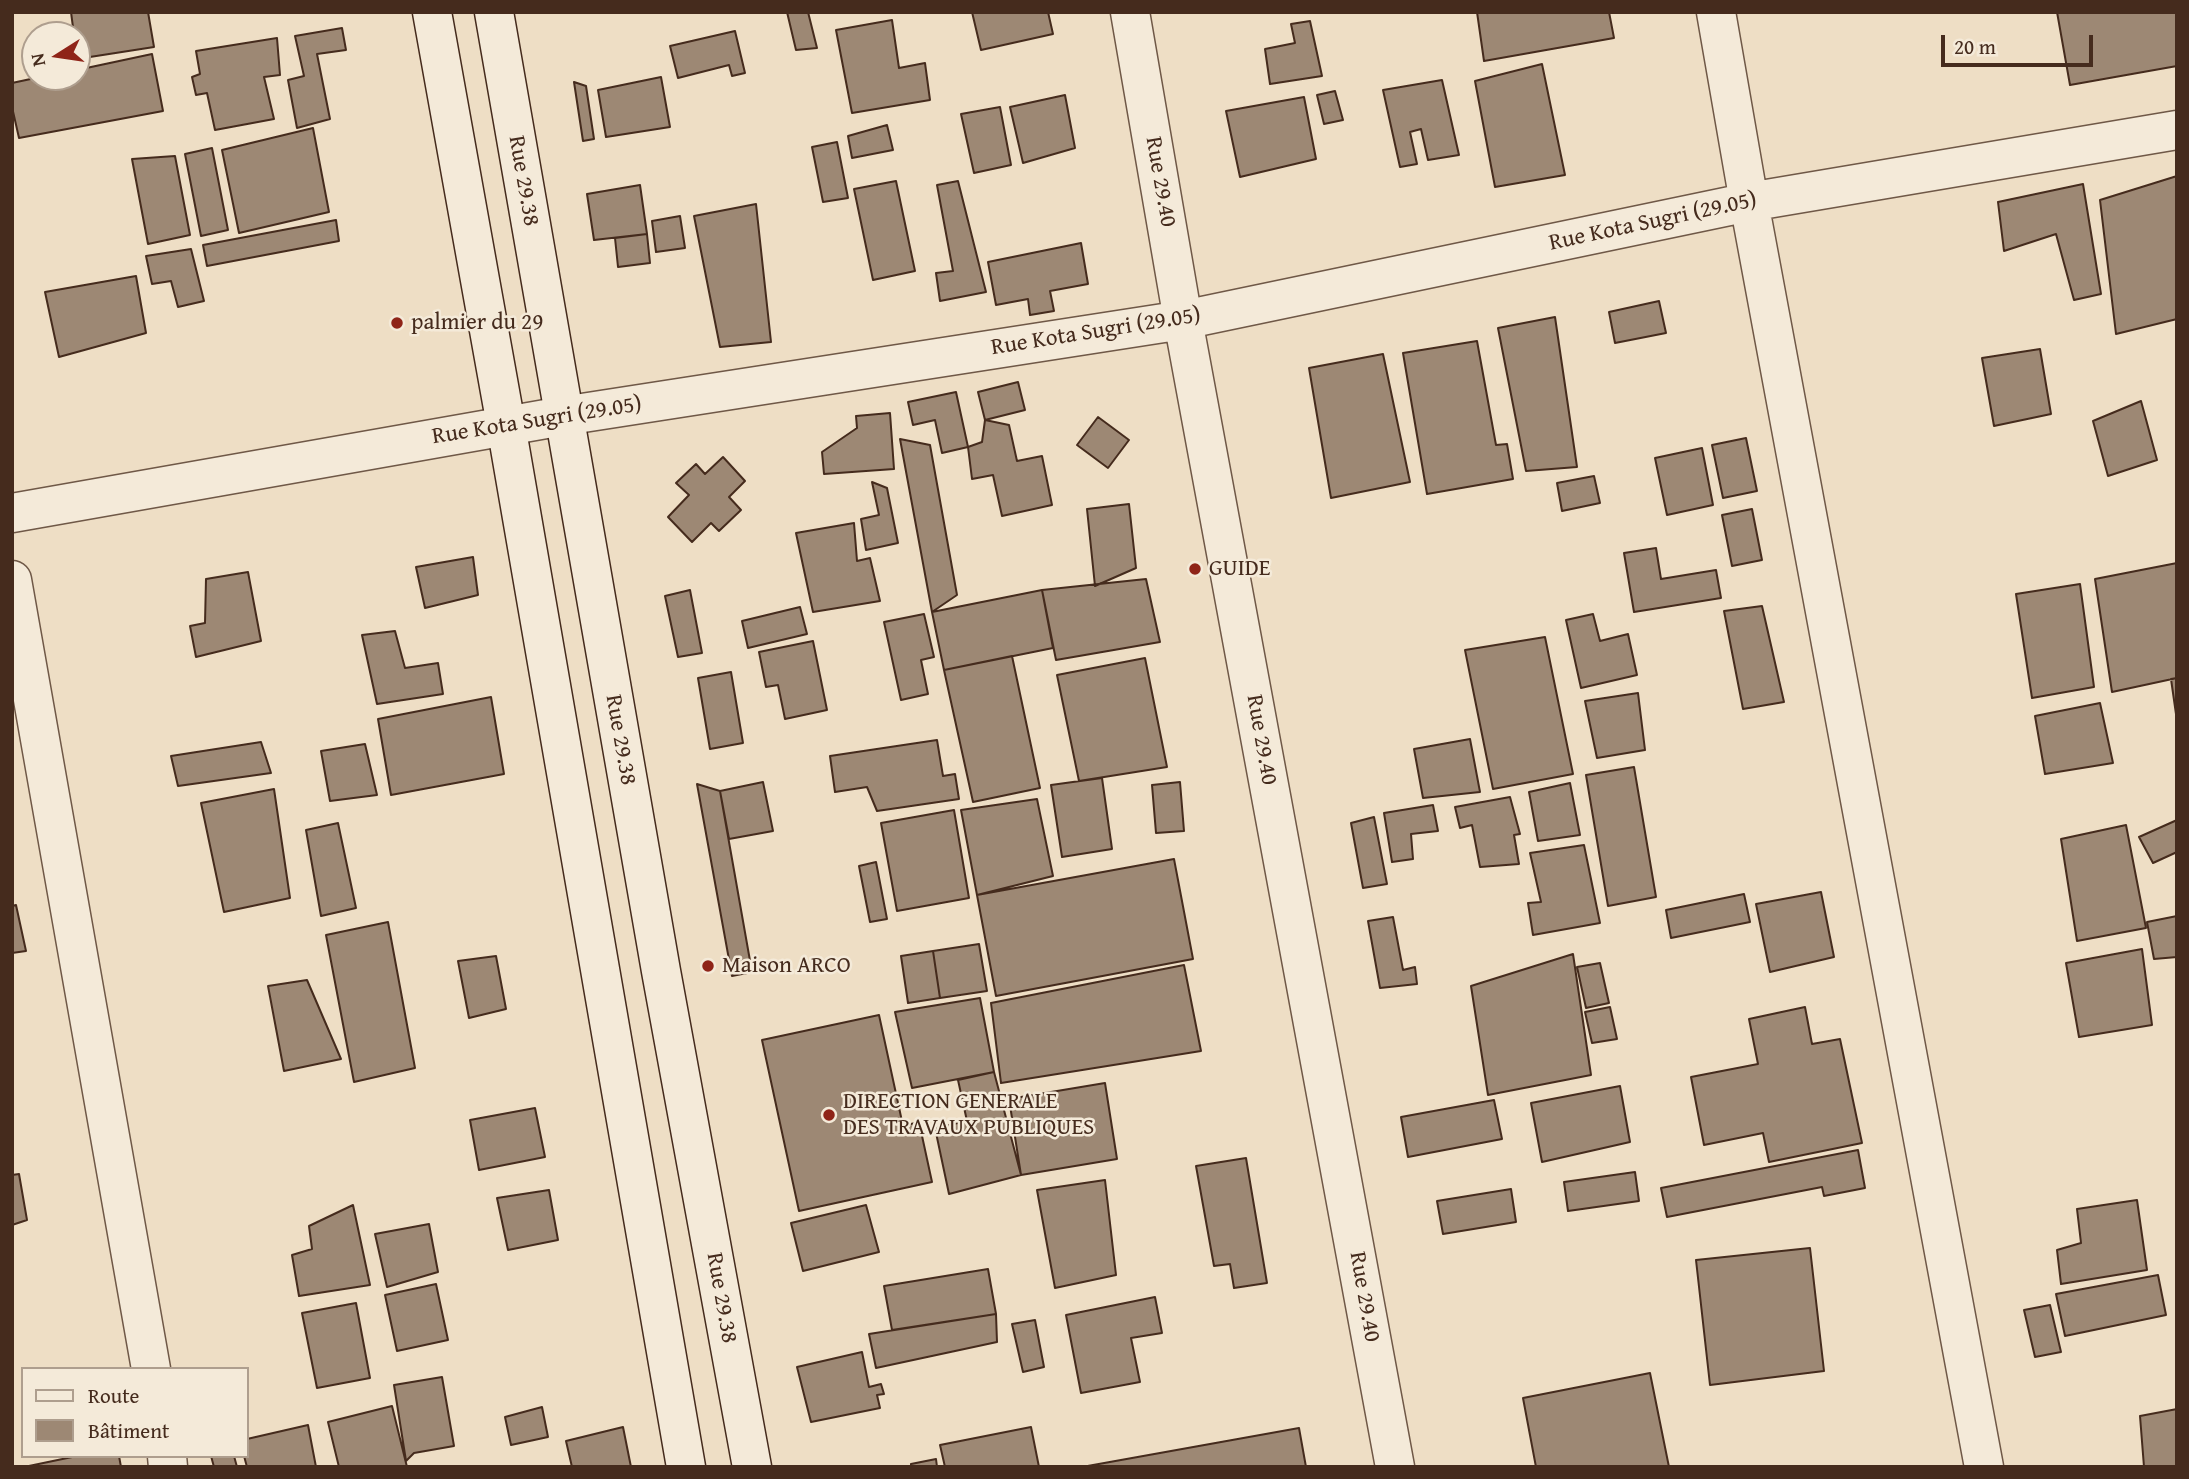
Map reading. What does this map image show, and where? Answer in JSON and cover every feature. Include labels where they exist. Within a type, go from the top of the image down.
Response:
[{"type":"street","points":[[432,12],[686,1467]]},
{"type":"street","name":"Rue 29.38","points":[[494,12],[656,944],[752,1467]]},
{"type":"street","name":"Rue 29.40","points":[[1130,12],[1183,320],[1395,1467]]},
{"type":"street","points":[[1716,12],[1983,1467]]},
{"type":"street","name":"Rue Kota Sugri (29.05)","points":[[12,513],[506,425],[1183,320],[1749,202],[2177,130]]},
{"type":"street","points":[[12,580],[151,1367]]},
{"type":"building","points":[[71,12],[148,12],[154,47],[91,57],[91,21],[72,21]]},
{"type":"building","points":[[787,12],[808,12],[817,48],[796,50]]},
{"type":"building","points":[[972,12],[1048,12],[1053,34],[981,50]]},
{"type":"building","points":[[1477,12],[1609,12],[1614,38],[1484,61]]},
{"type":"building","points":[[2057,12],[2177,12],[2177,66],[2070,85]]},
{"type":"building","points":[[892,20],[899,68],[925,63],[930,100],[852,113],[836,30]]},
{"type":"building","points":[[1310,21],[1322,76],[1270,84],[1265,49],[1295,43],[1291,24]]},
{"type":"building","points":[[342,28],[346,50],[317,54],[330,119],[297,128],[288,80],[304,76],[295,36]]},
{"type":"building","points":[[735,31],[745,73],[732,76],[729,65],[678,78],[670,46]]},
{"type":"building","points":[[277,38],[280,75],[264,77],[274,119],[215,130],[207,93],[196,95],[192,77],[200,74],[196,51]]},
{"type":"building","points":[[152,54],[163,111],[19,138],[12,107],[12,83],[21,81],[21,91],[91,91],[91,67]]},
{"type":"building","points":[[1542,64],[1565,175],[1495,187],[1475,81]]},
{"type":"building","points":[[661,77],[670,127],[606,137],[598,90]]},
{"type":"building","points":[[1442,80],[1459,155],[1428,160],[1421,129],[1410,132],[1417,164],[1400,167],[1383,90]]},
{"type":"building","points":[[574,82],[586,86],[594,139],[583,141]]},
{"type":"building","points":[[1335,91],[1343,120],[1324,124],[1317,95]]},
{"type":"building","points":[[1065,95],[1075,148],[1023,163],[1010,107]]},
{"type":"building","points":[[1304,97],[1316,159],[1240,177],[1226,111]]},
{"type":"building","points":[[1000,107],[1011,165],[974,173],[961,114]]},
{"type":"building","points":[[887,125],[893,150],[852,158],[848,136]]},
{"type":"building","points":[[313,128],[329,212],[239,233],[222,150]]},
{"type":"building","points":[[837,142],[848,198],[823,202],[812,147]]},
{"type":"building","points":[[212,148],[228,230],[201,236],[185,154]]},
{"type":"building","points":[[175,156],[190,235],[148,244],[132,159]]},
{"type":"building","points":[[2177,176],[2177,319],[2116,334],[2100,200]]},
{"type":"building","points":[[896,181],[915,271],[873,280],[854,189]]},
{"type":"building","points":[[958,181],[986,292],[940,301],[936,273],[953,271],[937,185]]},
{"type":"building","points":[[2083,184],[2101,294],[2074,300],[2056,234],[2004,251],[1998,202]]},
{"type":"building","points":[[640,185],[647,234],[594,240],[587,194]]},
{"type":"building","points":[[756,204],[771,342],[720,347],[694,216]]},
{"type":"building","points":[[680,216],[685,248],[656,252],[652,221]]},
{"type":"building","points":[[336,220],[339,241],[207,266],[203,245]]},
{"type":"building","points":[[647,234],[650,263],[618,267],[615,238]]},
{"type":"building","points":[[1081,243],[1088,284],[1050,291],[1054,311],[1030,315],[1028,299],[996,305],[988,262]]},
{"type":"building","points":[[191,249],[204,301],[178,307],[171,281],[152,284],[146,256]]},
{"type":"building","points":[[136,276],[146,333],[59,357],[45,292]]},
{"type":"building","points":[[1659,301],[1666,333],[1615,343],[1609,312]]},
{"type":"building","points":[[1555,317],[1577,467],[1526,471],[1498,328]]},
{"type":"building","points":[[1477,341],[1496,445],[1507,444],[1513,479],[1427,494],[1403,353]]},
{"type":"building","points":[[2040,349],[2051,414],[1994,426],[1982,358]]},
{"type":"building","points":[[1383,354],[1410,482],[1331,498],[1309,368]]},
{"type":"building","points":[[1018,382],[1025,410],[985,420],[978,392]]},
{"type":"building","points":[[956,392],[968,447],[942,453],[935,420],[913,425],[908,402]]},
{"type":"building","points":[[2141,401],[2157,460],[2108,476],[2093,421]]},
{"type":"building","points":[[890,413],[894,469],[824,474],[822,452],[857,428],[856,416]]},
{"type":"building","points":[[1098,417],[1129,440],[1108,468],[1077,445]]},
{"type":"building","points":[[985,420],[1009,425],[1017,461],[1042,456],[1052,505],[1002,516],[993,475],[972,479],[968,447],[982,442]]},
{"type":"building","points":[[1746,438],[1757,491],[1723,498],[1712,445]]},
{"type":"building","points":[[900,439],[930,445],[957,595],[932,612]]},
{"type":"building","points":[[1702,448],[1713,505],[1667,515],[1655,458]]},
{"type":"building","points":[[723,457],[745,481],[729,497],[741,510],[719,531],[711,523],[692,542],[668,517],[689,495],[676,483],[696,464],[705,474]]},
{"type":"building","points":[[1594,476],[1600,503],[1562,511],[1557,483]]},
{"type":"building","points":[[872,482],[887,488],[898,543],[866,550],[861,519],[879,515]]},
{"type":"building","points":[[1129,504],[1136,568],[1095,586],[1087,509]]},
{"type":"building","points":[[1752,509],[1762,560],[1732,566],[1722,515]]},
{"type":"building","points":[[854,523],[857,561],[870,558],[880,601],[813,612],[796,533]]},
{"type":"building","points":[[1656,548],[1661,579],[1716,570],[1721,598],[1634,612],[1624,553]]},
{"type":"building","points":[[473,557],[478,595],[425,608],[416,567]]},
{"type":"building","points":[[2177,563],[2177,678],[2112,692],[2095,579]]},
{"type":"building","points":[[248,572],[261,641],[196,657],[190,626],[205,623],[206,579]]},
{"type":"building","points":[[1146,579],[1160,642],[1056,660],[1042,590]]},
{"type":"building","points":[[2080,584],[2094,687],[2032,698],[2016,594]]},
{"type":"building","points":[[690,590],[702,653],[678,657],[665,596]]},
{"type":"building","points":[[1042,590],[1053,648],[944,670],[932,612]]},
{"type":"building","points":[[1762,606],[1784,702],[1743,709],[1724,611]]},
{"type":"building","points":[[800,607],[807,634],[748,648],[742,621]]},
{"type":"building","points":[[924,614],[934,657],[921,660],[928,694],[901,700],[884,622]]},
{"type":"building","points":[[1593,614],[1600,641],[1628,634],[1637,675],[1581,688],[1566,620]]},
{"type":"building","points":[[395,631],[405,668],[438,663],[443,694],[377,704],[362,635]]},
{"type":"building","points":[[1545,637],[1573,774],[1493,789],[1465,650]]},
{"type":"building","points":[[813,641],[827,710],[785,719],[778,685],[766,687],[759,652]]},
{"type":"building","points":[[1012,656],[1040,788],[973,802],[944,670]]},
{"type":"building","points":[[1145,658],[1167,767],[1079,781],[1057,675]]},
{"type":"building","points":[[731,672],[743,743],[710,749],[698,678]]},
{"type":"building","points":[[2177,678],[2177,714],[2176,714],[2171,679]]},
{"type":"building","points":[[1638,693],[1645,750],[1597,758],[1585,701]]},
{"type":"building","points":[[491,697],[504,774],[391,795],[378,719]]},
{"type":"building","points":[[2100,703],[2113,763],[2045,774],[2035,716]]},
{"type":"building","points":[[1470,739],[1480,792],[1423,798],[1414,749]]},
{"type":"building","points":[[937,740],[943,776],[955,774],[959,799],[877,811],[867,787],[835,792],[830,756]]},
{"type":"building","points":[[261,742],[271,773],[178,786],[171,756]]},
{"type":"building","points":[[365,744],[377,795],[330,801],[321,751]]},
{"type":"building","points":[[1634,767],[1656,897],[1608,906],[1586,775]]},
{"type":"building","points":[[1102,778],[1112,849],[1062,857],[1051,785]]},
{"type":"building","points":[[763,782],[773,831],[729,839],[720,791]]},
{"type":"building","points":[[1180,782],[1184,831],[1156,833],[1152,785]]},
{"type":"building","points":[[1570,783],[1580,835],[1538,841],[1529,792]]},
{"type":"building","points":[[697,784],[720,791],[752,972],[732,976]]},
{"type":"building","points":[[274,789],[290,898],[224,912],[201,803]]},
{"type":"building","points":[[1510,797],[1520,834],[1514,835],[1519,864],[1480,867],[1472,825],[1460,828],[1455,807]]},
{"type":"building","points":[[1037,799],[1053,876],[977,895],[961,810]]},
{"type":"building","points":[[1433,805],[1438,831],[1411,834],[1413,859],[1392,862],[1384,813]]},
{"type":"building","points":[[954,810],[969,898],[897,911],[881,823]]},
{"type":"building","points":[[1374,817],[1387,884],[1363,888],[1351,823]]},
{"type":"building","points":[[2177,820],[2177,852],[2153,863],[2139,837]]},
{"type":"building","points":[[338,823],[356,908],[321,916],[306,830]]},
{"type":"building","points":[[2126,825],[2146,928],[2077,941],[2061,839]]},
{"type":"building","points":[[1584,845],[1600,923],[1533,935],[1528,903],[1541,902],[1530,853]]},
{"type":"building","points":[[1174,859],[1193,959],[996,996],[977,895]]},
{"type":"building","points":[[876,862],[887,919],[870,922],[859,866]]},
{"type":"building","points":[[1821,892],[1834,957],[1770,972],[1756,904]]},
{"type":"building","points":[[1744,894],[1750,922],[1671,938],[1666,910]]},
{"type":"building","points":[[16,905],[26,951],[12,953],[12,906]]},
{"type":"building","points":[[2177,916],[2177,957],[2154,959],[2147,922]]},
{"type":"building","points":[[1393,917],[1403,970],[1415,967],[1417,984],[1380,988],[1368,921]]},
{"type":"building","points":[[388,922],[415,1068],[354,1082],[326,935]]},
{"type":"building","points":[[979,944],[987,991],[940,998],[933,951]]},
{"type":"building","points":[[2142,949],[2152,1025],[2079,1037],[2066,963]]},
{"type":"building","points":[[933,951],[940,998],[908,1003],[901,956]]},
{"type":"building","points":[[1573,954],[1591,1075],[1488,1095],[1471,986]]},
{"type":"building","points":[[496,956],[506,1009],[469,1018],[458,961]]},
{"type":"building","points":[[1600,963],[1609,1003],[1586,1008],[1577,967]]},
{"type":"building","points":[[1184,965],[1201,1051],[1001,1083],[991,1003]]},
{"type":"building","points":[[307,980],[341,1059],[284,1071],[268,986]]},
{"type":"building","points":[[980,998],[994,1072],[912,1088],[895,1012]]},
{"type":"building","points":[[1610,1007],[1617,1039],[1592,1043],[1585,1012]]},
{"type":"building","points":[[1805,1007],[1812,1044],[1840,1039],[1862,1143],[1769,1162],[1763,1133],[1704,1145],[1691,1077],[1758,1064],[1749,1019]]},
{"type":"building","points":[[879,1015],[903,1126],[919,1122],[932,1182],[799,1211],[762,1040]]},
{"type":"building","points":[[994,1072],[1021,1175],[949,1194],[935,1128],[967,1121],[958,1080]]},
{"type":"building","points":[[1105,1083],[1117,1159],[1021,1175],[1009,1099]]},
{"type":"building","points":[[1620,1086],[1630,1142],[1542,1162],[1531,1103]]},
{"type":"building","points":[[1494,1100],[1502,1139],[1408,1157],[1401,1117]]},
{"type":"building","points":[[535,1108],[545,1157],[479,1170],[470,1120]]},
{"type":"building","points":[[1858,1150],[1865,1188],[1824,1196],[1822,1187],[1667,1217],[1661,1188]]},
{"type":"building","points":[[1246,1158],[1267,1283],[1234,1288],[1230,1264],[1214,1266],[1196,1166]]},
{"type":"building","points":[[1635,1172],[1639,1201],[1568,1211],[1564,1182]]},
{"type":"building","points":[[19,1174],[27,1220],[12,1225],[12,1175]]},
{"type":"building","points":[[1105,1180],[1116,1275],[1055,1288],[1037,1190]]},
{"type":"building","points":[[1511,1189],[1516,1222],[1443,1234],[1437,1201]]},
{"type":"building","points":[[549,1190],[558,1240],[508,1250],[497,1198]]},
{"type":"building","points":[[2137,1200],[2147,1270],[2061,1284],[2057,1250],[2081,1243],[2077,1209]]},
{"type":"building","points":[[353,1205],[370,1285],[299,1296],[292,1255],[312,1249],[309,1226]]},
{"type":"building","points":[[866,1205],[879,1252],[803,1271],[791,1223]]},
{"type":"building","points":[[429,1224],[438,1272],[387,1287],[375,1234]]},
{"type":"building","points":[[1810,1248],[1824,1371],[1710,1385],[1696,1260]]},
{"type":"building","points":[[988,1269],[996,1314],[892,1330],[884,1286]]},
{"type":"building","points":[[2158,1275],[2166,1315],[2065,1336],[2056,1294]]},
{"type":"building","points":[[436,1284],[448,1340],[397,1351],[385,1295]]},
{"type":"building","points":[[1155,1297],[1162,1333],[1131,1338],[1140,1382],[1081,1393],[1066,1315]]},
{"type":"building","points":[[356,1303],[370,1378],[317,1388],[302,1313]]},
{"type":"building","points":[[2050,1305],[2061,1352],[2035,1357],[2024,1310]]},
{"type":"building","points":[[996,1314],[997,1342],[876,1368],[869,1334]]},
{"type":"building","points":[[1035,1320],[1044,1367],[1023,1372],[1012,1324]]},
{"type":"building","points":[[862,1352],[869,1387],[881,1384],[884,1394],[877,1395],[880,1408],[811,1422],[797,1367]]},
{"type":"building","points":[[1650,1373],[1669,1467],[1536,1467],[1523,1398]]},
{"type":"building","points":[[442,1377],[454,1446],[414,1453],[406,1461],[394,1385]]},
{"type":"building","points":[[392,1406],[407,1467],[339,1467],[328,1422]]},
{"type":"building","points":[[542,1407],[548,1437],[511,1445],[505,1417]]},
{"type":"building","points":[[2177,1409],[2177,1467],[2144,1467],[2140,1416]]},
{"type":"building","points":[[308,1425],[316,1467],[247,1467],[245,1458],[248,1458],[248,1439]]},
{"type":"building","points":[[623,1427],[631,1467],[572,1467],[566,1441]]},
{"type":"building","points":[[1031,1427],[1039,1467],[945,1467],[940,1445]]},
{"type":"building","points":[[1299,1428],[1306,1467],[1082,1467]]},
{"type":"building","points":[[67,1458],[119,1458],[121,1467],[24,1467]]},
{"type":"building","points":[[212,1458],[235,1458],[237,1467],[214,1467]]},
{"type":"building","points":[[936,1459],[937,1467],[911,1467],[911,1464]]},
{"type":"place","name":"palmier du 29","points":[[397,323]]},
{"type":"place","name":"GUIDE","points":[[1195,569]]},
{"type":"place","name":"Maison ARCO","points":[[708,966]]},
{"type":"place","name":"DIRECTION GENERALE DES TRAVAUX PUBLIQUES","points":[[829,1115]]}]
